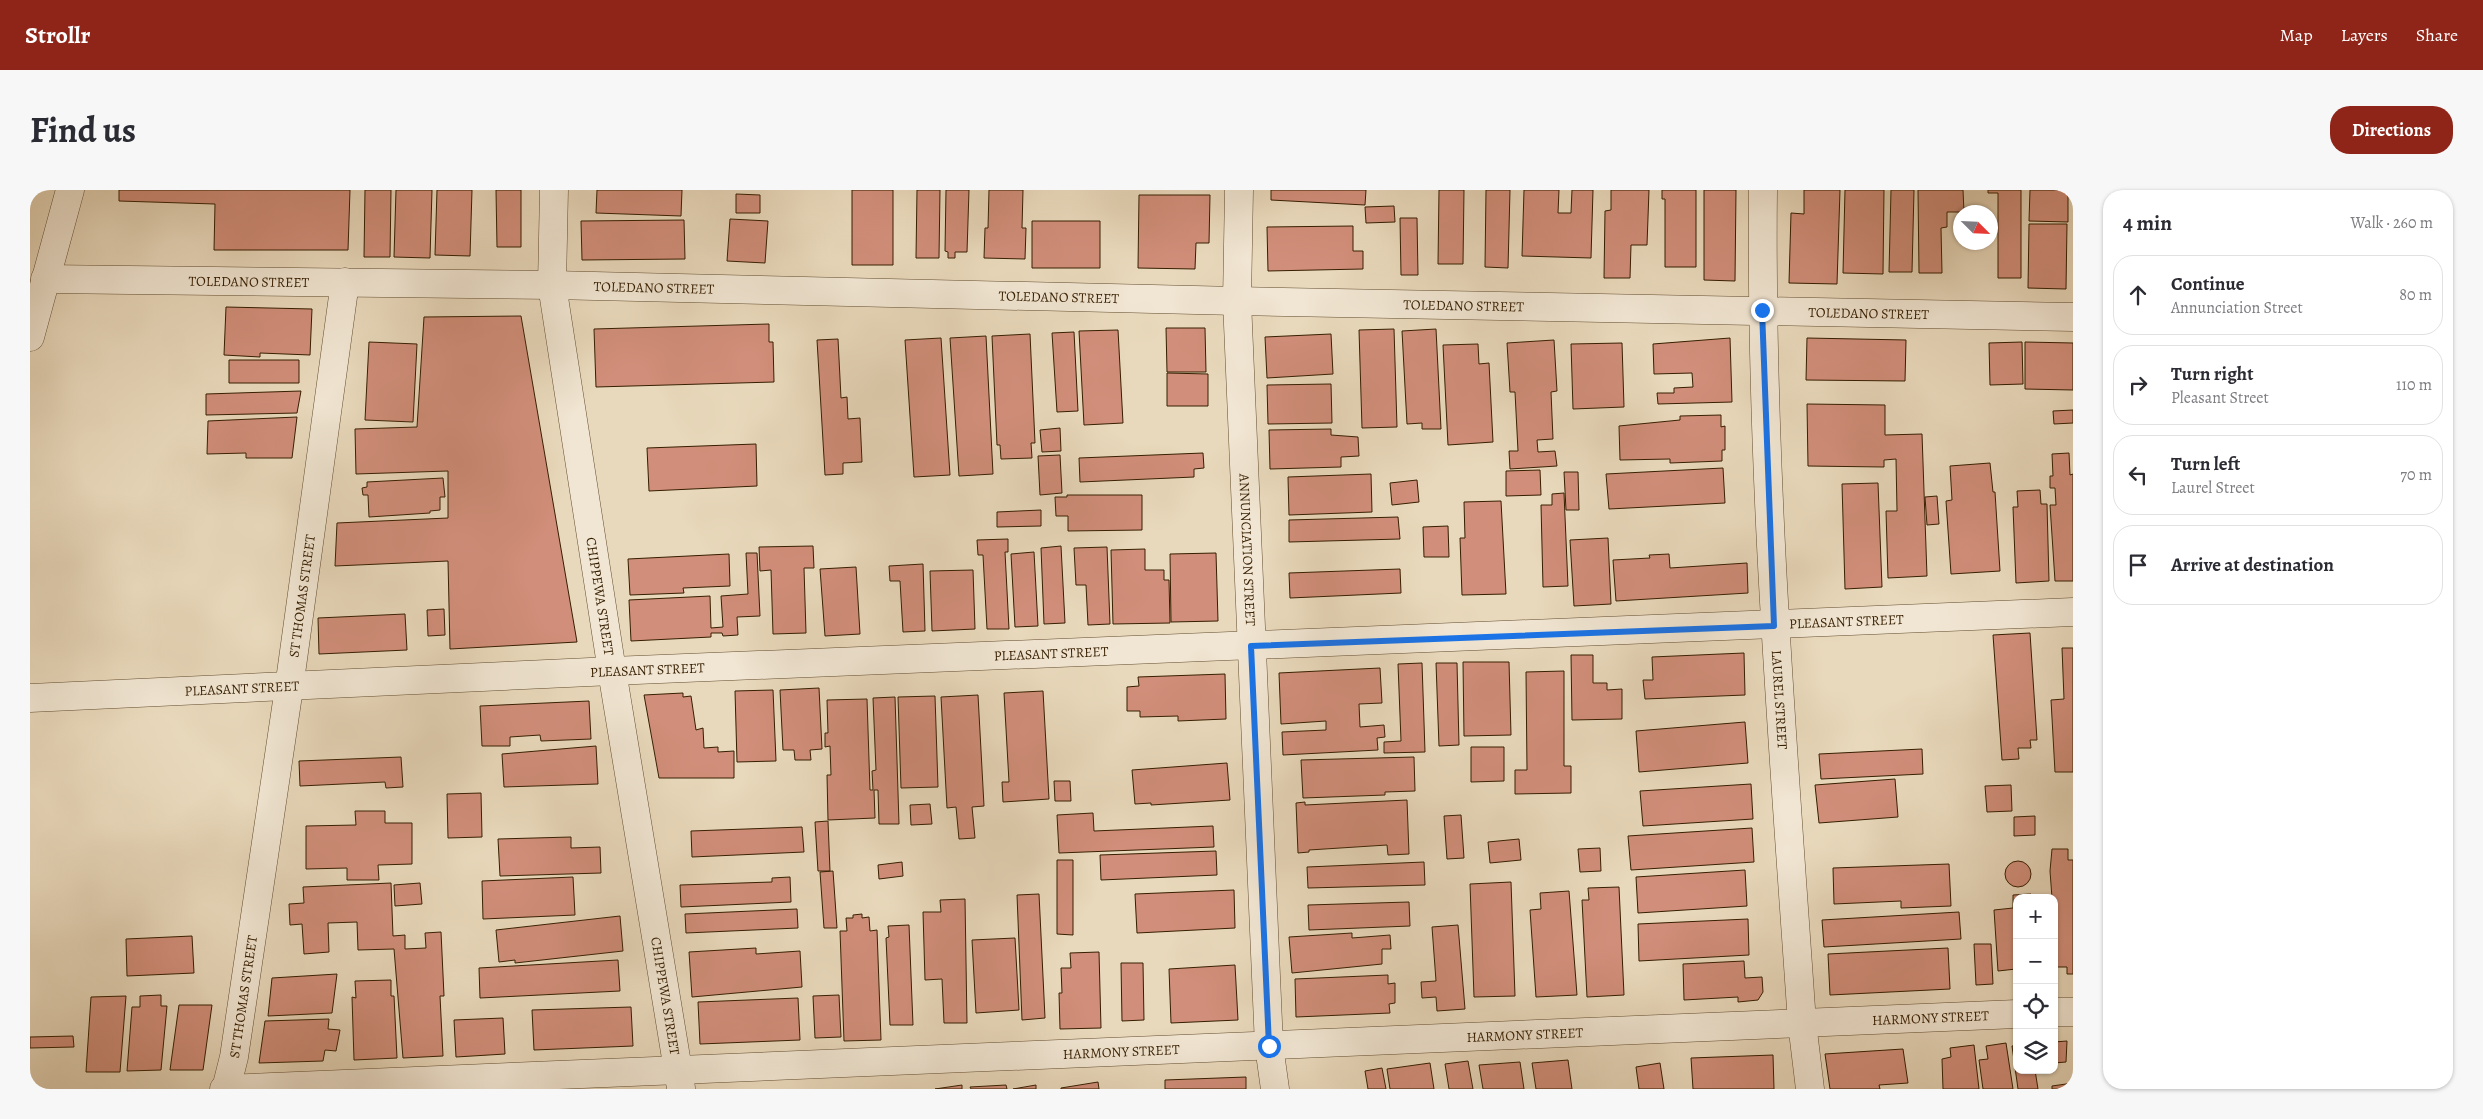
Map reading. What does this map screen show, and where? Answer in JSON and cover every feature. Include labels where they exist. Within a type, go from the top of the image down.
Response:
[{"type":"street","points":[[30,337],[70,190]]},
{"type":"street","name":"CHIPPEWA STREET","points":[[554,190],[552,285],[612,671],[680,1080]]},
{"type":"street","name":"ANNUNCIATION STREET","points":[[1239,190],[1237,301],[1269,1046],[1275,1089]]},
{"type":"street","name":"LAUREL STREET","points":[[1763,190],[1762,310],[1774,626],[1802,1023],[1810,1089]]},
{"type":"street","name":"TOLEDANO STREET","points":[[44,280],[552,285],[1237,301],[2073,317]]},
{"type":"street","name":"ST THOMAS STREET","points":[[226,1089],[234,1057],[289,688],[345,282]]},
{"type":"street","name":"PLEASANT STREET","points":[[30,698],[289,688],[612,671],[1774,626],[2073,612]]},
{"type":"street","points":[[2058,1012],[2073,1012]]},
{"type":"street","name":"HARMONY STREET","points":[[226,1089],[680,1080],[1269,1046],[2013,1014]]},
{"type":"building","points":[[119,190],[350,190],[348,250],[214,250],[215,204],[119,201]]},
{"type":"building","points":[[365,190],[391,190],[390,257],[364,257]]},
{"type":"building","points":[[396,190],[432,190],[430,258],[394,257]]},
{"type":"building","points":[[437,190],[472,190],[470,256],[435,255]]},
{"type":"building","points":[[496,190],[521,190],[521,247],[497,247]]},
{"type":"building","points":[[597,190],[682,190],[681,216],[596,213]]},
{"type":"building","points":[[852,190],[893,190],[893,265],[852,265]]},
{"type":"building","points":[[917,190],[940,190],[939,258],[916,258]]},
{"type":"building","points":[[946,190],[969,190],[967,252],[955,252],[955,258],[948,258],[948,252],[945,251]]},
{"type":"building","points":[[989,190],[1023,190],[1022,228],[1026,228],[1025,259],[984,258],[985,228],[988,228]]},
{"type":"building","points":[[1271,190],[1366,190],[1365,205],[1271,200]]},
{"type":"building","points":[[1439,190],[1464,190],[1463,264],[1438,264]]},
{"type":"building","points":[[1486,190],[1510,190],[1508,268],[1485,267]]},
{"type":"building","points":[[1524,190],[1559,190],[1558,213],[1571,213],[1572,190],[1593,190],[1591,258],[1522,256]]},
{"type":"building","points":[[1611,190],[1649,190],[1647,245],[1631,245],[1630,278],[1604,278],[1605,211],[1611,210]]},
{"type":"building","points":[[1662,190],[1696,190],[1696,267],[1665,267],[1665,199],[1662,199]]},
{"type":"building","points":[[1704,190],[1736,190],[1735,281],[1704,280]]},
{"type":"building","points":[[1804,190],[1840,190],[1837,284],[1789,283],[1791,213],[1804,214]]},
{"type":"building","points":[[1845,190],[1884,190],[1883,274],[1843,273]]},
{"type":"building","points":[[1891,190],[1914,190],[1912,272],[1889,272]]},
{"type":"building","points":[[1918,190],[1963,190],[1964,205],[1953,205],[1953,212],[1947,212],[1947,227],[1941,228],[1942,273],[1919,273]]},
{"type":"building","points":[[1988,190],[2021,190],[2021,278],[1998,278],[1998,193],[1988,193]]},
{"type":"building","points":[[2030,190],[2068,190],[2068,222],[2029,221]]},
{"type":"building","points":[[736,194],[760,195],[760,213],[736,213]]},
{"type":"building","points":[[1139,195],[1210,195],[1209,243],[1196,243],[1195,269],[1138,268]]},
{"type":"building","points":[[1394,206],[1395,222],[1366,223],[1365,207]]},
{"type":"building","points":[[1400,218],[1417,218],[1418,275],[1401,275]]},
{"type":"building","points":[[730,219],[768,221],[765,263],[727,261]]},
{"type":"building","points":[[684,220],[685,259],[582,260],[581,221]]},
{"type":"building","points":[[1032,221],[1100,221],[1100,268],[1032,268]]},
{"type":"building","points":[[2029,224],[2067,224],[2066,289],[2028,288]]},
{"type":"building","points":[[1353,226],[1353,251],[1363,251],[1363,269],[1268,271],[1267,227]]},
{"type":"building","points":[[226,307],[312,309],[310,355],[260,353],[260,357],[224,355]]},
{"type":"building","points":[[521,316],[577,642],[450,649],[448,561],[335,566],[337,523],[448,518],[448,471],[356,474],[355,429],[417,427],[424,317]]},
{"type":"building","points":[[769,324],[769,342],[773,342],[774,382],[596,387],[594,329]]},
{"type":"building","points":[[1166,328],[1205,328],[1206,372],[1167,372]]},
{"type":"building","points":[[1394,329],[1397,427],[1362,428],[1359,330]]},
{"type":"building","points":[[1436,329],[1441,429],[1422,429],[1422,423],[1407,424],[1402,331]]},
{"type":"building","points":[[1118,330],[1123,423],[1084,425],[1079,331]]},
{"type":"building","points":[[1074,332],[1078,411],[1057,412],[1052,333]]},
{"type":"building","points":[[1030,334],[1035,443],[1031,443],[1032,458],[1001,459],[1000,445],[997,445],[992,336]]},
{"type":"building","points":[[1331,334],[1333,374],[1267,378],[1265,337]]},
{"type":"building","points":[[986,336],[993,474],[959,476],[950,338]]},
{"type":"building","points":[[941,338],[950,475],[914,477],[905,340]]},
{"type":"building","points":[[1730,338],[1732,402],[1658,404],[1657,393],[1674,393],[1674,388],[1693,387],[1692,373],[1654,374],[1653,344]]},
{"type":"building","points":[[1807,338],[1906,340],[1905,381],[1806,380]]},
{"type":"building","points":[[838,339],[841,398],[847,397],[848,419],[860,418],[862,462],[843,463],[843,474],[825,475],[817,340]]},
{"type":"building","points":[[1554,340],[1557,391],[1551,392],[1553,439],[1537,440],[1538,452],[1555,451],[1557,466],[1510,469],[1509,451],[1518,451],[1515,392],[1510,392],[1507,343]]},
{"type":"building","points":[[369,342],[417,344],[413,422],[365,420]]},
{"type":"building","points":[[2022,342],[2023,384],[1990,385],[1989,343]]},
{"type":"building","points":[[2025,342],[2073,343],[2073,390],[2025,389]]},
{"type":"building","points":[[1622,343],[1624,407],[1573,409],[1571,344]]},
{"type":"building","points":[[1478,344],[1479,364],[1489,363],[1493,442],[1448,445],[1443,345]]},
{"type":"building","points":[[229,360],[299,360],[299,383],[229,383]]},
{"type":"building","points":[[1167,373],[1208,374],[1208,406],[1167,406]]},
{"type":"building","points":[[1331,384],[1332,423],[1268,424],[1267,385]]},
{"type":"building","points":[[301,391],[297,413],[206,415],[206,394]]},
{"type":"building","points":[[1807,404],[1885,405],[1885,435],[1922,434],[1927,576],[1888,578],[1886,511],[1897,511],[1896,459],[1884,460],[1884,467],[1808,466]]},
{"type":"building","points":[[2073,410],[2073,423],[2054,424],[2053,411]]},
{"type":"building","points":[[1721,415],[1721,427],[1725,426],[1725,450],[1722,450],[1722,461],[1670,463],[1670,459],[1620,460],[1619,426],[1680,420],[1680,416]]},
{"type":"building","points":[[297,417],[292,458],[246,458],[246,453],[207,454],[208,421]]},
{"type":"building","points":[[1060,428],[1061,451],[1042,452],[1040,430]]},
{"type":"building","points":[[1331,429],[1331,435],[1358,437],[1359,456],[1341,457],[1341,467],[1270,469],[1269,430]]},
{"type":"building","points":[[756,444],[757,486],[649,491],[647,448]]},
{"type":"building","points":[[1203,453],[1204,468],[1194,469],[1194,477],[1080,482],[1079,458]]},
{"type":"building","points":[[2069,453],[2070,475],[2073,474],[2073,581],[2055,581],[2050,505],[2056,505],[2055,488],[2050,488],[2050,476],[2053,476],[2052,454]]},
{"type":"building","points":[[1060,455],[1062,493],[1040,495],[1038,456]]},
{"type":"building","points":[[1990,463],[1993,492],[1995,492],[2000,571],[1951,574],[1946,501],[1952,500],[1950,466]]},
{"type":"building","points":[[1723,468],[1725,503],[1609,509],[1606,474]]},
{"type":"building","points":[[1540,470],[1541,495],[1506,496],[1506,471]]},
{"type":"building","points":[[1564,472],[1578,472],[1579,510],[1566,510]]},
{"type":"building","points":[[1371,474],[1372,512],[1289,515],[1288,477]]},
{"type":"building","points":[[443,478],[445,497],[440,497],[440,510],[430,511],[430,513],[369,517],[368,495],[363,495],[362,488],[367,487],[367,482]]},
{"type":"building","points":[[1417,480],[1419,502],[1392,505],[1390,483]]},
{"type":"building","points":[[1878,483],[1882,587],[1845,589],[1842,484]]},
{"type":"building","points":[[2040,490],[2041,504],[2047,504],[2049,581],[2016,583],[2013,507],[2018,507],[2017,491]]},
{"type":"building","points":[[1564,493],[1568,586],[1543,587],[1541,505],[1552,505],[1552,494]]},
{"type":"building","points":[[1067,495],[1142,495],[1142,530],[1068,531],[1068,516],[1056,516],[1055,497],[1067,497]]},
{"type":"building","points":[[1937,496],[1939,524],[1927,525],[1925,497]]},
{"type":"building","points":[[1501,501],[1506,594],[1462,595],[1460,538],[1465,538],[1464,502]]},
{"type":"building","points":[[1041,510],[1041,526],[997,527],[997,512]]},
{"type":"building","points":[[1398,517],[1400,539],[1289,542],[1289,520]]},
{"type":"building","points":[[1448,526],[1449,557],[1424,557],[1423,527]]},
{"type":"building","points":[[1608,538],[1611,604],[1574,606],[1570,540]]},
{"type":"building","points":[[1008,539],[1008,552],[1005,552],[1009,629],[987,629],[983,555],[978,555],[977,540]]},
{"type":"building","points":[[813,546],[814,568],[804,568],[806,633],[773,634],[771,570],[760,571],[759,547]]},
{"type":"building","points":[[1061,546],[1065,623],[1044,624],[1041,548]]},
{"type":"building","points":[[1107,547],[1110,624],[1088,625],[1086,585],[1076,585],[1074,548]]},
{"type":"building","points":[[1145,549],[1145,570],[1164,570],[1164,580],[1169,580],[1170,623],[1113,624],[1111,550]]},
{"type":"building","points":[[1034,552],[1038,626],[1015,627],[1011,554]]},
{"type":"building","points":[[746,553],[757,553],[760,616],[737,617],[738,635],[723,636],[722,633],[711,633],[711,637],[631,641],[629,600],[710,596],[711,628],[723,627],[721,596],[748,594]]},
{"type":"building","points":[[1216,553],[1218,621],[1171,622],[1170,554]]},
{"type":"building","points":[[729,554],[730,586],[683,588],[684,593],[630,595],[628,559]]},
{"type":"building","points":[[1669,554],[1670,568],[1747,563],[1748,593],[1616,601],[1613,560],[1650,558],[1649,555]]},
{"type":"building","points":[[923,564],[925,631],[903,632],[900,581],[890,581],[889,566]]},
{"type":"building","points":[[856,567],[860,634],[825,636],[820,569]]},
{"type":"building","points":[[1400,569],[1401,593],[1290,598],[1289,573]]},
{"type":"building","points":[[973,570],[975,629],[932,631],[930,571]]},
{"type":"building","points":[[444,609],[445,635],[428,636],[427,610]]},
{"type":"building","points":[[405,614],[407,650],[319,654],[318,618]]},
{"type":"building","points":[[2030,633],[2037,740],[2030,740],[2031,748],[2018,748],[2019,759],[2002,760],[1993,635]]},
{"type":"building","points":[[2062,648],[2073,648],[2073,772],[2055,772],[2051,700],[2064,699]]},
{"type":"building","points":[[1744,653],[1745,695],[1645,699],[1643,680],[1653,680],[1652,657]]},
{"type":"building","points":[[1571,655],[1593,655],[1593,683],[1607,683],[1607,690],[1622,689],[1622,719],[1572,720]]},
{"type":"building","points":[[1463,662],[1509,662],[1511,735],[1464,736]]},
{"type":"building","points":[[1422,663],[1425,752],[1384,753],[1384,742],[1401,741],[1398,664]]},
{"type":"building","points":[[1436,663],[1457,663],[1459,745],[1439,746]]},
{"type":"building","points":[[1380,668],[1382,703],[1359,704],[1360,727],[1384,725],[1385,737],[1377,738],[1378,750],[1283,755],[1282,732],[1326,730],[1326,721],[1281,724],[1279,673]]},
{"type":"building","points":[[1564,671],[1564,766],[1571,766],[1571,793],[1515,794],[1515,770],[1527,770],[1526,672]]},
{"type":"building","points":[[1225,674],[1226,719],[1178,721],[1178,716],[1140,717],[1140,711],[1127,711],[1127,687],[1139,686],[1138,677]]},
{"type":"building","points":[[819,688],[822,749],[810,750],[811,760],[795,760],[794,750],[783,750],[780,690]]},
{"type":"building","points":[[773,690],[776,761],[737,762],[735,691]]},
{"type":"building","points":[[1043,691],[1049,799],[1003,802],[1002,782],[1009,782],[1004,693]]},
{"type":"building","points":[[683,693],[683,697],[691,696],[696,730],[703,728],[704,748],[718,747],[718,752],[734,751],[734,778],[659,778],[644,695]]},
{"type":"building","points":[[978,695],[984,806],[972,807],[975,838],[959,839],[956,807],[947,808],[941,697]]},
{"type":"building","points":[[935,696],[938,787],[901,788],[898,697]]},
{"type":"building","points":[[895,697],[899,824],[879,824],[878,790],[874,790],[875,818],[828,820],[827,775],[831,775],[830,746],[825,747],[825,733],[828,733],[827,700],[867,699],[870,790],[873,790],[872,771],[876,770],[873,698]]},
{"type":"building","points":[[589,701],[591,739],[541,741],[540,735],[510,737],[510,746],[482,746],[480,706]]},
{"type":"building","points":[[1745,722],[1748,763],[1639,772],[1636,731]]},
{"type":"building","points":[[596,746],[598,784],[504,787],[502,754]]},
{"type":"building","points":[[1471,747],[1504,747],[1504,781],[1471,782]]},
{"type":"building","points":[[1922,749],[1923,774],[1821,779],[1819,754]]},
{"type":"building","points":[[401,757],[403,787],[386,788],[385,782],[300,786],[299,761]]},
{"type":"building","points":[[1414,757],[1415,791],[1385,792],[1385,795],[1303,798],[1301,760]]},
{"type":"building","points":[[1227,763],[1230,800],[1151,805],[1151,803],[1135,804],[1132,770]]},
{"type":"building","points":[[1895,779],[1898,817],[1819,823],[1815,785]]},
{"type":"building","points":[[1054,781],[1070,781],[1071,801],[1055,801]]},
{"type":"building","points":[[1751,784],[1753,819],[1643,826],[1640,791]]},
{"type":"building","points":[[2011,785],[2012,811],[1987,812],[1985,786]]},
{"type":"building","points":[[481,793],[482,837],[448,838],[447,794]]},
{"type":"building","points":[[1407,800],[1409,854],[1388,855],[1387,845],[1309,850],[1309,852],[1298,853],[1296,803],[1305,802],[1305,805]]},
{"type":"building","points":[[930,804],[932,824],[911,825],[910,805]]},
{"type":"building","points":[[355,811],[385,811],[385,823],[412,823],[412,864],[378,865],[379,880],[347,880],[347,868],[306,869],[306,826],[356,825]]},
{"type":"building","points":[[1093,813],[1094,831],[1213,826],[1214,847],[1059,853],[1057,815]]},
{"type":"building","points":[[1461,815],[1464,858],[1447,859],[1444,816]]},
{"type":"building","points":[[2035,816],[2035,835],[2014,836],[2014,817]]},
{"type":"building","points":[[828,821],[830,871],[818,871],[815,822]]},
{"type":"building","points":[[802,827],[804,852],[692,857],[691,831]]},
{"type":"building","points":[[1752,828],[1754,862],[1631,870],[1628,836]]},
{"type":"building","points":[[571,837],[571,848],[600,847],[601,873],[500,876],[498,839]]},
{"type":"building","points":[[1519,839],[1521,860],[1490,863],[1488,842]]},
{"type":"building","points":[[1600,848],[1601,871],[1580,872],[1578,849]]},
{"type":"building","points":[[2052,849],[2068,849],[2068,860],[2073,860],[2073,974],[2067,974],[2067,967],[2058,967],[2058,894],[2052,894],[2050,871]]},
{"type":"building","points":[[1216,851],[1217,875],[1101,880],[1100,855]]},
{"type":"building","points":[[1057,860],[1073,860],[1073,935],[1057,934]]},
{"type":"building","points":[[2018,861],[2027,865],[2031,874],[2027,883],[2018,887],[2009,883],[2005,874],[2009,865]]},
{"type":"building","points":[[902,862],[903,876],[879,879],[878,865]]},
{"type":"building","points":[[1424,862],[1425,885],[1308,888],[1307,867]]},
{"type":"building","points":[[1949,864],[1951,906],[1901,908],[1901,901],[1834,904],[1833,868]]},
{"type":"building","points":[[1745,870],[1747,906],[1638,913],[1636,877]]},
{"type":"building","points":[[833,871],[837,928],[824,928],[820,872]]},
{"type":"building","points":[[573,877],[575,915],[483,919],[482,881]]},
{"type":"building","points":[[790,877],[791,902],[681,907],[680,885],[772,882],[772,878]]},
{"type":"building","points":[[1511,882],[1515,996],[1474,997],[1470,884]]},
{"type":"building","points":[[391,883],[393,936],[405,935],[405,949],[426,948],[425,933],[441,932],[444,996],[440,996],[443,1056],[403,1058],[394,949],[358,950],[357,922],[328,923],[329,952],[304,954],[302,924],[290,925],[289,904],[304,903],[303,887]]},
{"type":"building","points":[[420,883],[422,904],[395,906],[394,885]]},
{"type":"building","points":[[1619,887],[1624,995],[1587,997],[1582,900],[1589,900],[1588,888]]},
{"type":"building","points":[[1234,890],[1235,928],[1137,933],[1135,894]]},
{"type":"building","points":[[1569,891],[1577,995],[1536,997],[1530,910],[1541,909],[1540,893]]},
{"type":"building","points":[[1039,894],[1045,1018],[1022,1020],[1017,895]]},
{"type":"building","points":[[965,899],[967,1023],[944,1023],[942,979],[925,980],[923,912],[941,912],[940,900]]},
{"type":"building","points":[[1409,902],[1410,926],[1309,930],[1308,905]]},
{"type":"building","points":[[2013,908],[2013,969],[1998,971],[1994,910]]},
{"type":"building","points":[[797,909],[798,928],[686,933],[685,914]]},
{"type":"building","points":[[1959,912],[1961,939],[1824,947],[1822,920]]},
{"type":"building","points":[[862,914],[862,918],[869,917],[870,931],[877,930],[881,1040],[844,1041],[840,931],[847,931],[846,918],[853,918],[853,915]]},
{"type":"building","points":[[620,916],[623,951],[515,963],[515,960],[499,962],[496,930]]},
{"type":"building","points":[[1748,919],[1749,955],[1639,961],[1638,924]]},
{"type":"building","points":[[909,925],[913,1025],[890,1025],[886,938],[889,937],[888,926]]},
{"type":"building","points":[[1458,925],[1465,1009],[1437,1011],[1436,997],[1422,998],[1421,982],[1436,981],[1432,927]]},
{"type":"building","points":[[1352,933],[1352,938],[1390,935],[1391,949],[1382,949],[1382,964],[1292,973],[1289,937]]},
{"type":"building","points":[[192,936],[194,973],[127,976],[126,939]]},
{"type":"building","points":[[1015,938],[1019,1010],[976,1013],[972,940]]},
{"type":"building","points":[[1974,944],[1991,944],[1993,984],[1976,985]]},
{"type":"building","points":[[756,948],[756,954],[800,951],[802,987],[692,997],[689,952]]},
{"type":"building","points":[[1948,948],[1950,989],[1830,995],[1828,954]]},
{"type":"building","points":[[1099,952],[1101,1028],[1060,1029],[1059,993],[1062,993],[1061,968],[1071,968],[1070,953]]},
{"type":"building","points":[[618,960],[620,991],[480,998],[479,968]]},
{"type":"building","points":[[1744,961],[1745,978],[1762,977],[1763,992],[1758,1000],[1738,1002],[1738,997],[1684,1000],[1683,964]]},
{"type":"building","points":[[1121,963],[1143,963],[1144,1020],[1122,1021]]},
{"type":"building","points":[[1235,965],[1238,1020],[1171,1023],[1169,969]]},
{"type":"building","points":[[337,974],[332,1013],[268,1016],[272,978]]},
{"type":"building","points":[[1388,975],[1388,984],[1395,983],[1395,1003],[1389,1004],[1390,1013],[1296,1017],[1295,979]]},
{"type":"building","points":[[391,980],[391,996],[394,996],[397,1058],[354,1060],[352,997],[356,998],[355,981]]},
{"type":"building","points":[[161,995],[161,1006],[167,1006],[161,1070],[127,1071],[132,1007],[140,1007],[140,996]]},
{"type":"building","points":[[839,995],[841,1037],[815,1038],[813,996]]},
{"type":"building","points":[[126,996],[120,1072],[86,1072],[91,997]]},
{"type":"building","points":[[798,998],[800,1040],[700,1044],[698,1002]]},
{"type":"building","points":[[179,1005],[212,1005],[203,1070],[170,1070]]},
{"type":"building","points":[[631,1007],[633,1046],[534,1050],[532,1010]]},
{"type":"building","points":[[503,1018],[505,1054],[456,1057],[454,1020]]},
{"type":"building","points":[[329,1019],[328,1029],[340,1030],[336,1051],[325,1050],[323,1061],[259,1063],[265,1021]]},
{"type":"building","points":[[73,1036],[74,1047],[30,1048],[30,1037]]},
{"type":"building","points":[[2067,1041],[2066,1062],[2058,1063],[2058,1042]]},
{"type":"building","points":[[2006,1043],[2013,1089],[1983,1089],[1979,1060],[1988,1059],[1986,1046]]},
{"type":"building","points":[[1974,1045],[1979,1089],[1943,1089],[1942,1059],[1951,1057],[1950,1048]]},
{"type":"building","points":[[1903,1049],[1908,1083],[1879,1085],[1880,1089],[1830,1089],[1825,1054]]},
{"type":"building","points":[[1773,1055],[1774,1089],[1693,1089],[1691,1058]]},
{"type":"building","points":[[1568,1060],[1572,1089],[1536,1089],[1532,1063]]},
{"type":"building","points":[[1468,1061],[1473,1089],[1449,1089],[1445,1064]]},
{"type":"building","points":[[1520,1062],[1524,1089],[1483,1089],[1479,1065]]},
{"type":"building","points":[[1430,1063],[1434,1089],[1390,1089],[1387,1069]]},
{"type":"building","points":[[1660,1063],[1664,1089],[1639,1089],[1636,1067]]},
{"type":"building","points":[[1382,1068],[1386,1089],[1368,1089],[1365,1071]]},
{"type":"building","points":[[2016,1074],[2036,1074],[2038,1089],[2018,1089]]},
{"type":"building","points":[[1246,1077],[1246,1089],[1165,1089],[1165,1080]]},
{"type":"building","points":[[1098,1082],[1099,1089],[1061,1089],[1061,1088]]},
{"type":"building","points":[[2073,1083],[2073,1089],[2052,1089],[2052,1086]]},
{"type":"building","points":[[962,1085],[962,1089],[935,1089]]},
{"type":"building","points":[[1006,1085],[1007,1089],[971,1089],[970,1087]]},
{"type":"building","points":[[1036,1085],[1036,1089],[1013,1089]]},
{"type":"route","points":[[1269,1046],[1251,646],[1774,626],[1762,310]]}]
